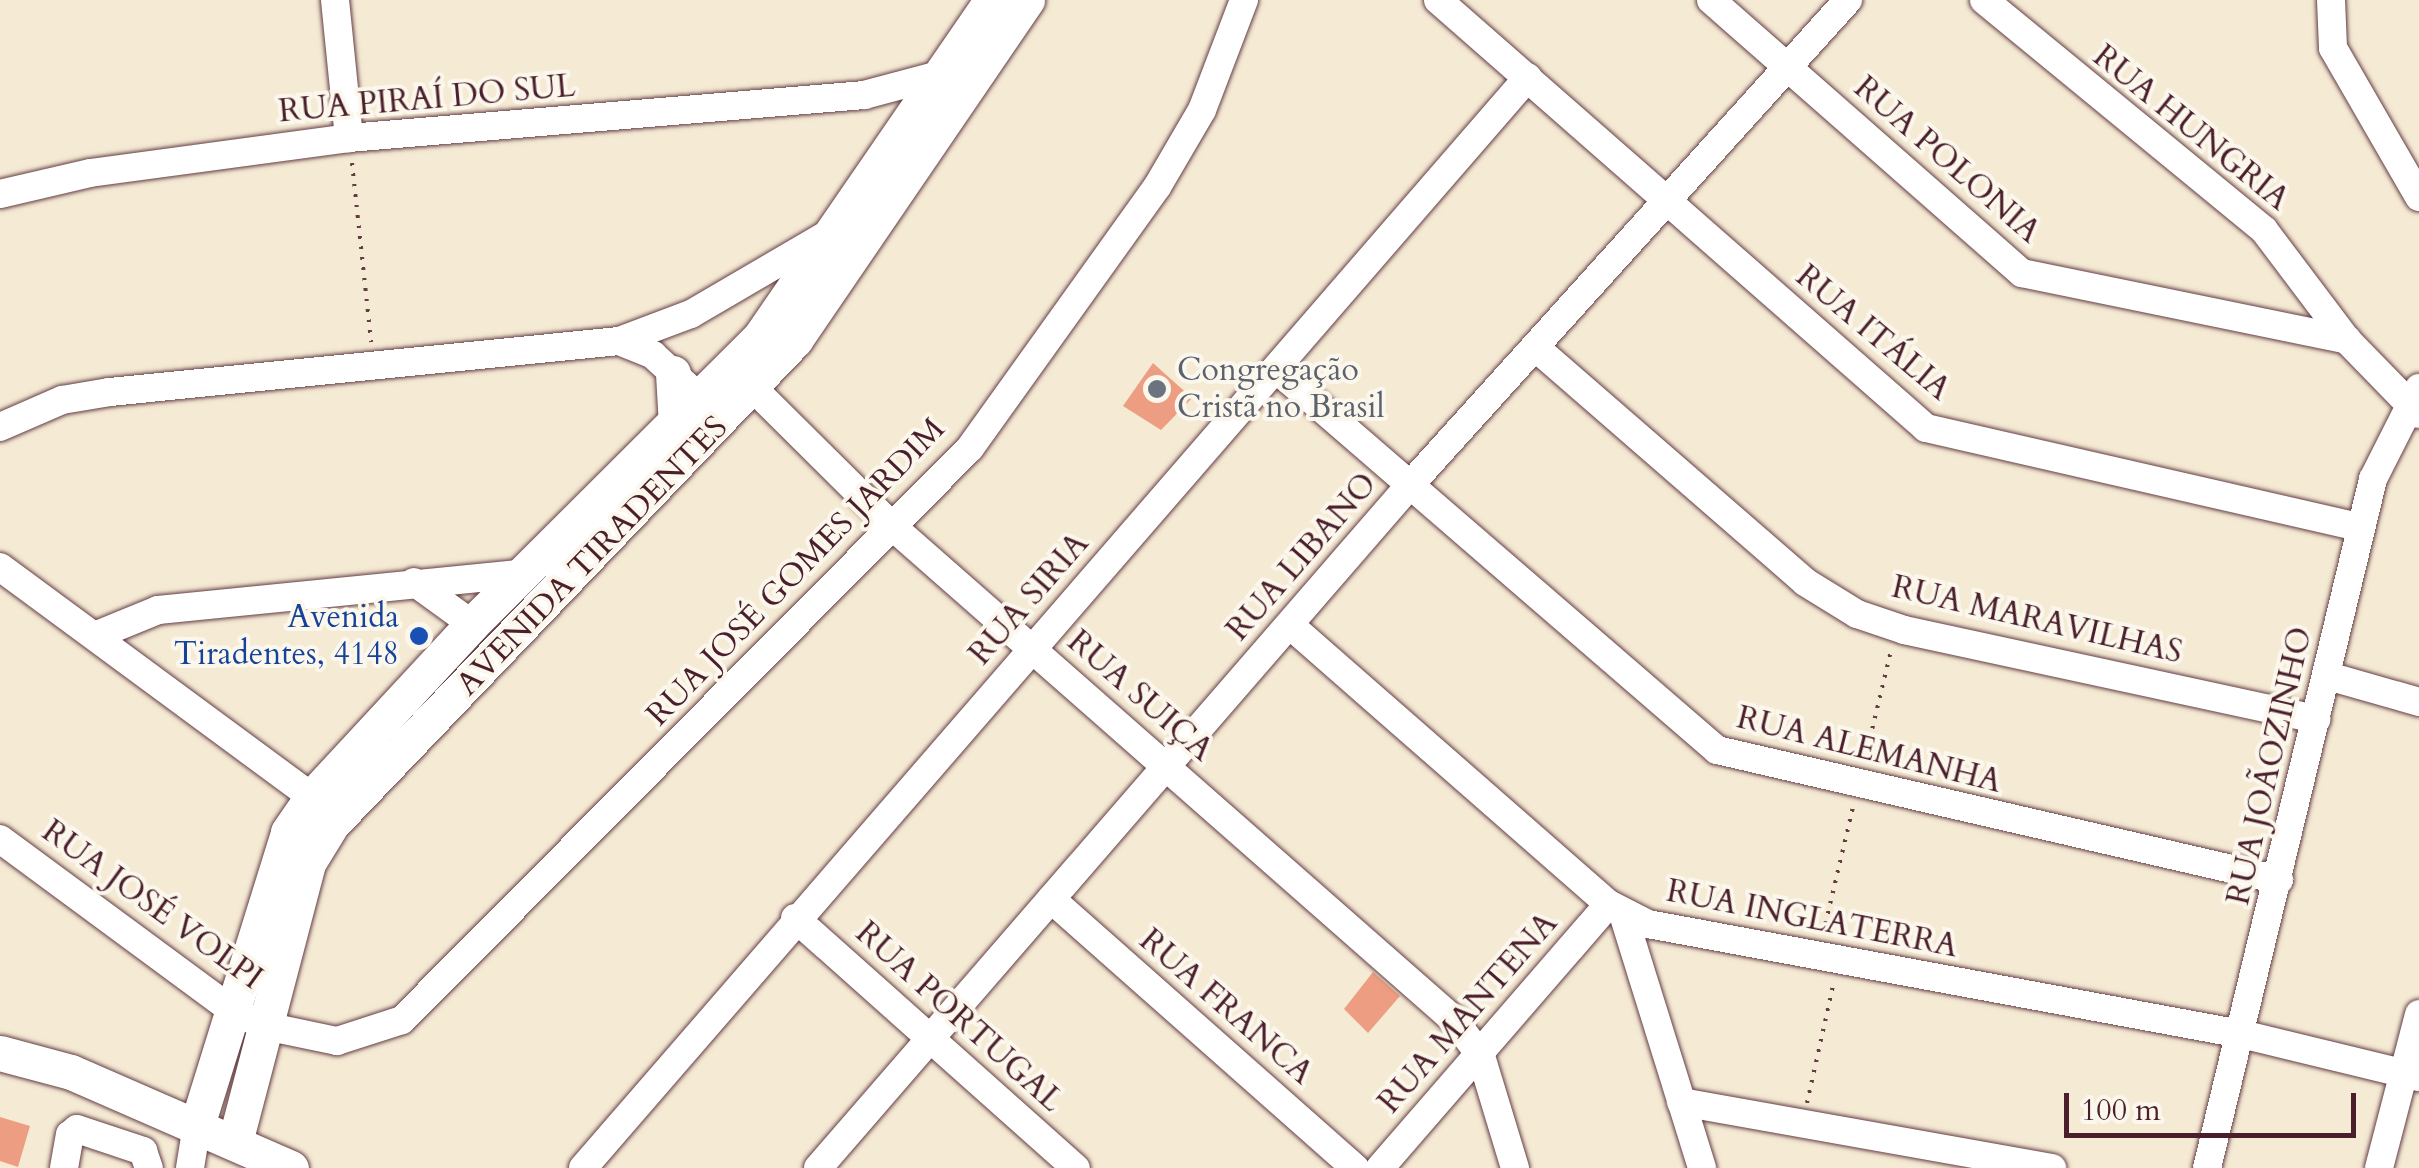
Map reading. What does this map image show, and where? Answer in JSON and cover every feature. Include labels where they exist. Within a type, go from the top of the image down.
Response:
[{"type":"main road","name":"AVENIDA TIRADENTES","points":[[230,1155],[308,863],[332,824],[712,410],[992,0]]},
{"type":"main road","name":"AVENIDA TIRADENTES","points":[[197,1125],[288,832],[312,796],[521,574],[676,425],[753,388],[795,340],[1027,0]]},
{"type":"main road","points":[[673,373],[676,425]]},
{"type":"main road","points":[[0,1053],[71,1072],[197,1125],[230,1155],[291,1168]]},
{"type":"street","points":[[335,0],[349,138]]},
{"type":"street","name":"RUA JOSÉ GOMES JARDIM","points":[[265,1026],[336,1042],[402,1020],[970,448],[1156,187],[1202,110],[1244,0]]},
{"type":"street","name":"RUA ITÁLIA","points":[[1438,0],[1926,428],[2360,528]]},
{"type":"street","name":"RUA POLONIA","points":[[1711,0],[2022,273],[2347,340]]},
{"type":"street","name":"RUA LIBANO","points":[[818,1168],[1409,486],[1848,0]]},
{"type":"street","name":"RUA HUNGRIA","points":[[1984,0],[2236,203],[2307,280],[2347,340],[2415,402]]},
{"type":"street","points":[[2330,0],[2333,48],[2419,197]]},
{"type":"street","name":"RUA PIRAÍ DO SUL","points":[[0,194],[90,173],[349,138],[864,95],[943,74]]},
{"type":"street","name":"RUA SIRIA","points":[[583,1168],[1528,77]]},
{"type":"street","points":[[864,95],[907,128]]},
{"type":"street","points":[[0,426],[78,398],[374,363],[619,341],[726,296],[834,231]]},
{"type":"street","points":[[619,341],[653,355],[712,410]]},
{"type":"street","name":"RUA MARAVILHAS","points":[[1535,347],[1804,582],[1835,603],[1897,628],[2317,719]]},
{"type":"street","name":"RUA ALEMANHA","points":[[1276,369],[1700,740],[1735,759],[2280,880]]},
{"type":"street","name":"RUA SUIÇA","points":[[753,388],[893,526],[1454,1020],[1480,1056],[1515,1168]]},
{"type":"street","name":"RUA JOÃOZINHO","points":[[2207,1168],[2280,880],[2360,528],[2382,452],[2415,402]]},
{"type":"street","points":[[0,568],[97,635],[312,796]]},
{"type":"street","points":[[97,635],[158,610],[412,581],[521,574]]},
{"type":"street","points":[[412,581],[472,624]]},
{"type":"street","name":"RUA INGLATERRA","points":[[1291,626],[1616,909],[1679,934],[2241,1034],[2411,1076]]},
{"type":"street","points":[[2328,676],[2419,702]]},
{"type":"street","name":"RUA JOSÉ VOLPI","points":[[0,839],[232,1010],[265,1026]]},
{"type":"street","name":"RUA FRANCA","points":[[1051,898],[1356,1168]]},
{"type":"street","points":[[1616,909],[1702,1168]]},
{"type":"street","name":"RUA MANTENA","points":[[1380,1168],[1616,909]]},
{"type":"street","name":"RUA PORTUGAL","points":[[796,918],[1073,1167]]},
{"type":"street","points":[[2379,1168],[2411,1076],[2419,1014]]},
{"type":"street","points":[[1682,1102],[2052,1168]]},
{"type":"street","points":[[190,1168],[197,1125]]},
{"type":"street","points":[[64,1168],[70,1135],[77,1129],[142,1151],[150,1168]]},
{"type":"path","points":[[349,138],[374,363]]},
{"type":"path","points":[[1802,1124],[1858,787],[1897,628]]},
{"type":"building","name":"Congregação Cristã no Brasil","points":[[1153,363],[1192,398],[1161,430],[1123,406]]},
{"type":"building","points":[[1373,972],[1400,996],[1368,1033],[1344,1009]]},
{"type":"building","points":[[0,1117],[30,1126],[18,1167],[0,1161]]},
{"type":"place","name":"Congregação Cristã no Brasil","points":[[1157,389]]},
{"type":"place","name":"Avenida Tiradentes, 4148","points":[[419,636]]}]
